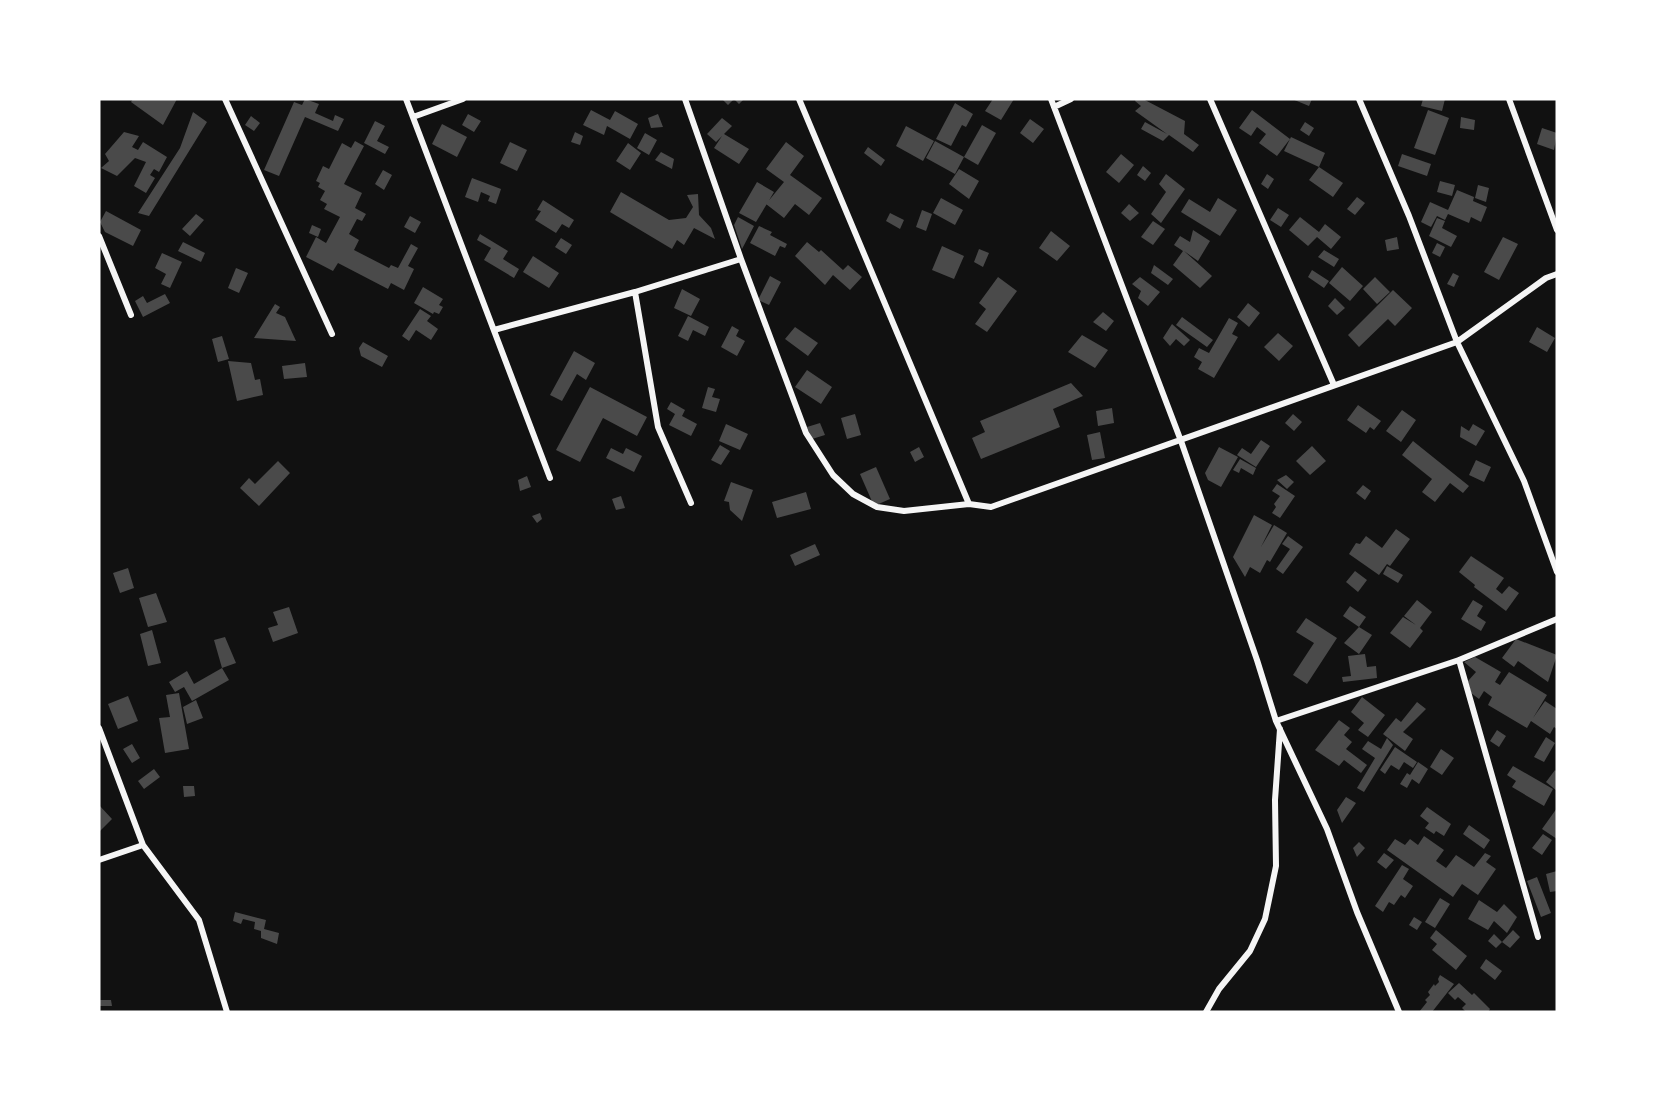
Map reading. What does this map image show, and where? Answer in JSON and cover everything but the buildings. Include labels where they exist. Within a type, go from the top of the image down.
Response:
[{"type":"street","points":[[225,99],[332,334]]},
{"type":"street","points":[[406,99],[550,478]]},
{"type":"street","points":[[413,117],[463,99]]},
{"type":"street","points":[[685,99],[741,259],[806,433],[833,475],[854,494],[877,507],[904,511],[969,504],[991,507],[1457,342],[1546,278],[1557,274]]},
{"type":"street","points":[[800,99],[969,504]]},
{"type":"street","points":[[1051,99],[1181,441],[1276,721],[1327,829],[1357,912],[1399,1012]]},
{"type":"street","points":[[1054,107],[1071,99]]},
{"type":"street","points":[[1210,99],[1334,385]]},
{"type":"street","points":[[1359,99],[1409,216],[1457,342],[1524,481],[1557,572]]},
{"type":"street","points":[[1509,99],[1557,230]]},
{"type":"street","points":[[99,236],[130,315]]},
{"type":"street","points":[[494,330],[635,292],[741,259]]},
{"type":"street","points":[[635,292],[658,427],[691,503]]},
{"type":"street","points":[[1276,721],[1459,660],[1557,619]]},
{"type":"street","points":[[1459,660],[1538,937]]},
{"type":"street","points":[[99,728],[143,845],[199,920],[227,1012]]},
{"type":"street","points":[[1206,1012],[1218,989],[1250,951],[1265,919],[1276,866],[1275,800],[1280,729]]},
{"type":"street","points":[[99,860],[143,845]]}]
